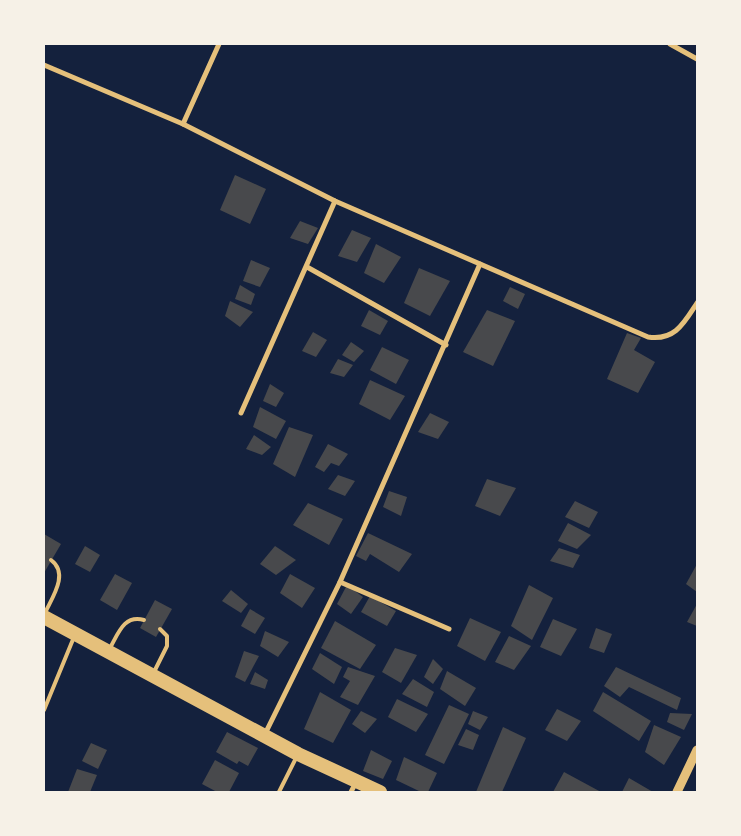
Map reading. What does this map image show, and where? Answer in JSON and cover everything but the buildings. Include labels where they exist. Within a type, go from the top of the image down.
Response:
[{"type":"highway","points":[[44,616],[75,635],[298,754],[353,787],[380,792]]},
{"type":"street","points":[[183,124],[218,44]]},
{"type":"street","points":[[670,44],[697,59]]},
{"type":"street","points":[[44,65],[183,124],[336,201],[648,336],[667,336],[682,327],[697,303]]},
{"type":"street","points":[[241,412],[336,201]]},
{"type":"street","points":[[263,736],[340,582],[446,345],[480,264]]},
{"type":"street","points":[[306,267],[446,345]]},
{"type":"street","points":[[340,582],[449,630]]},
{"type":"street","points":[[677,792],[697,750]]},
{"type":"lane","points":[[44,616],[60,579],[57,567],[51,560]]},
{"type":"lane","points":[[107,652],[124,623],[134,619],[144,620]]},
{"type":"lane","points":[[152,676],[167,646],[166,636],[160,629]]},
{"type":"lane","points":[[44,710],[75,635]]},
{"type":"lane","points":[[279,792],[298,754]]}]
